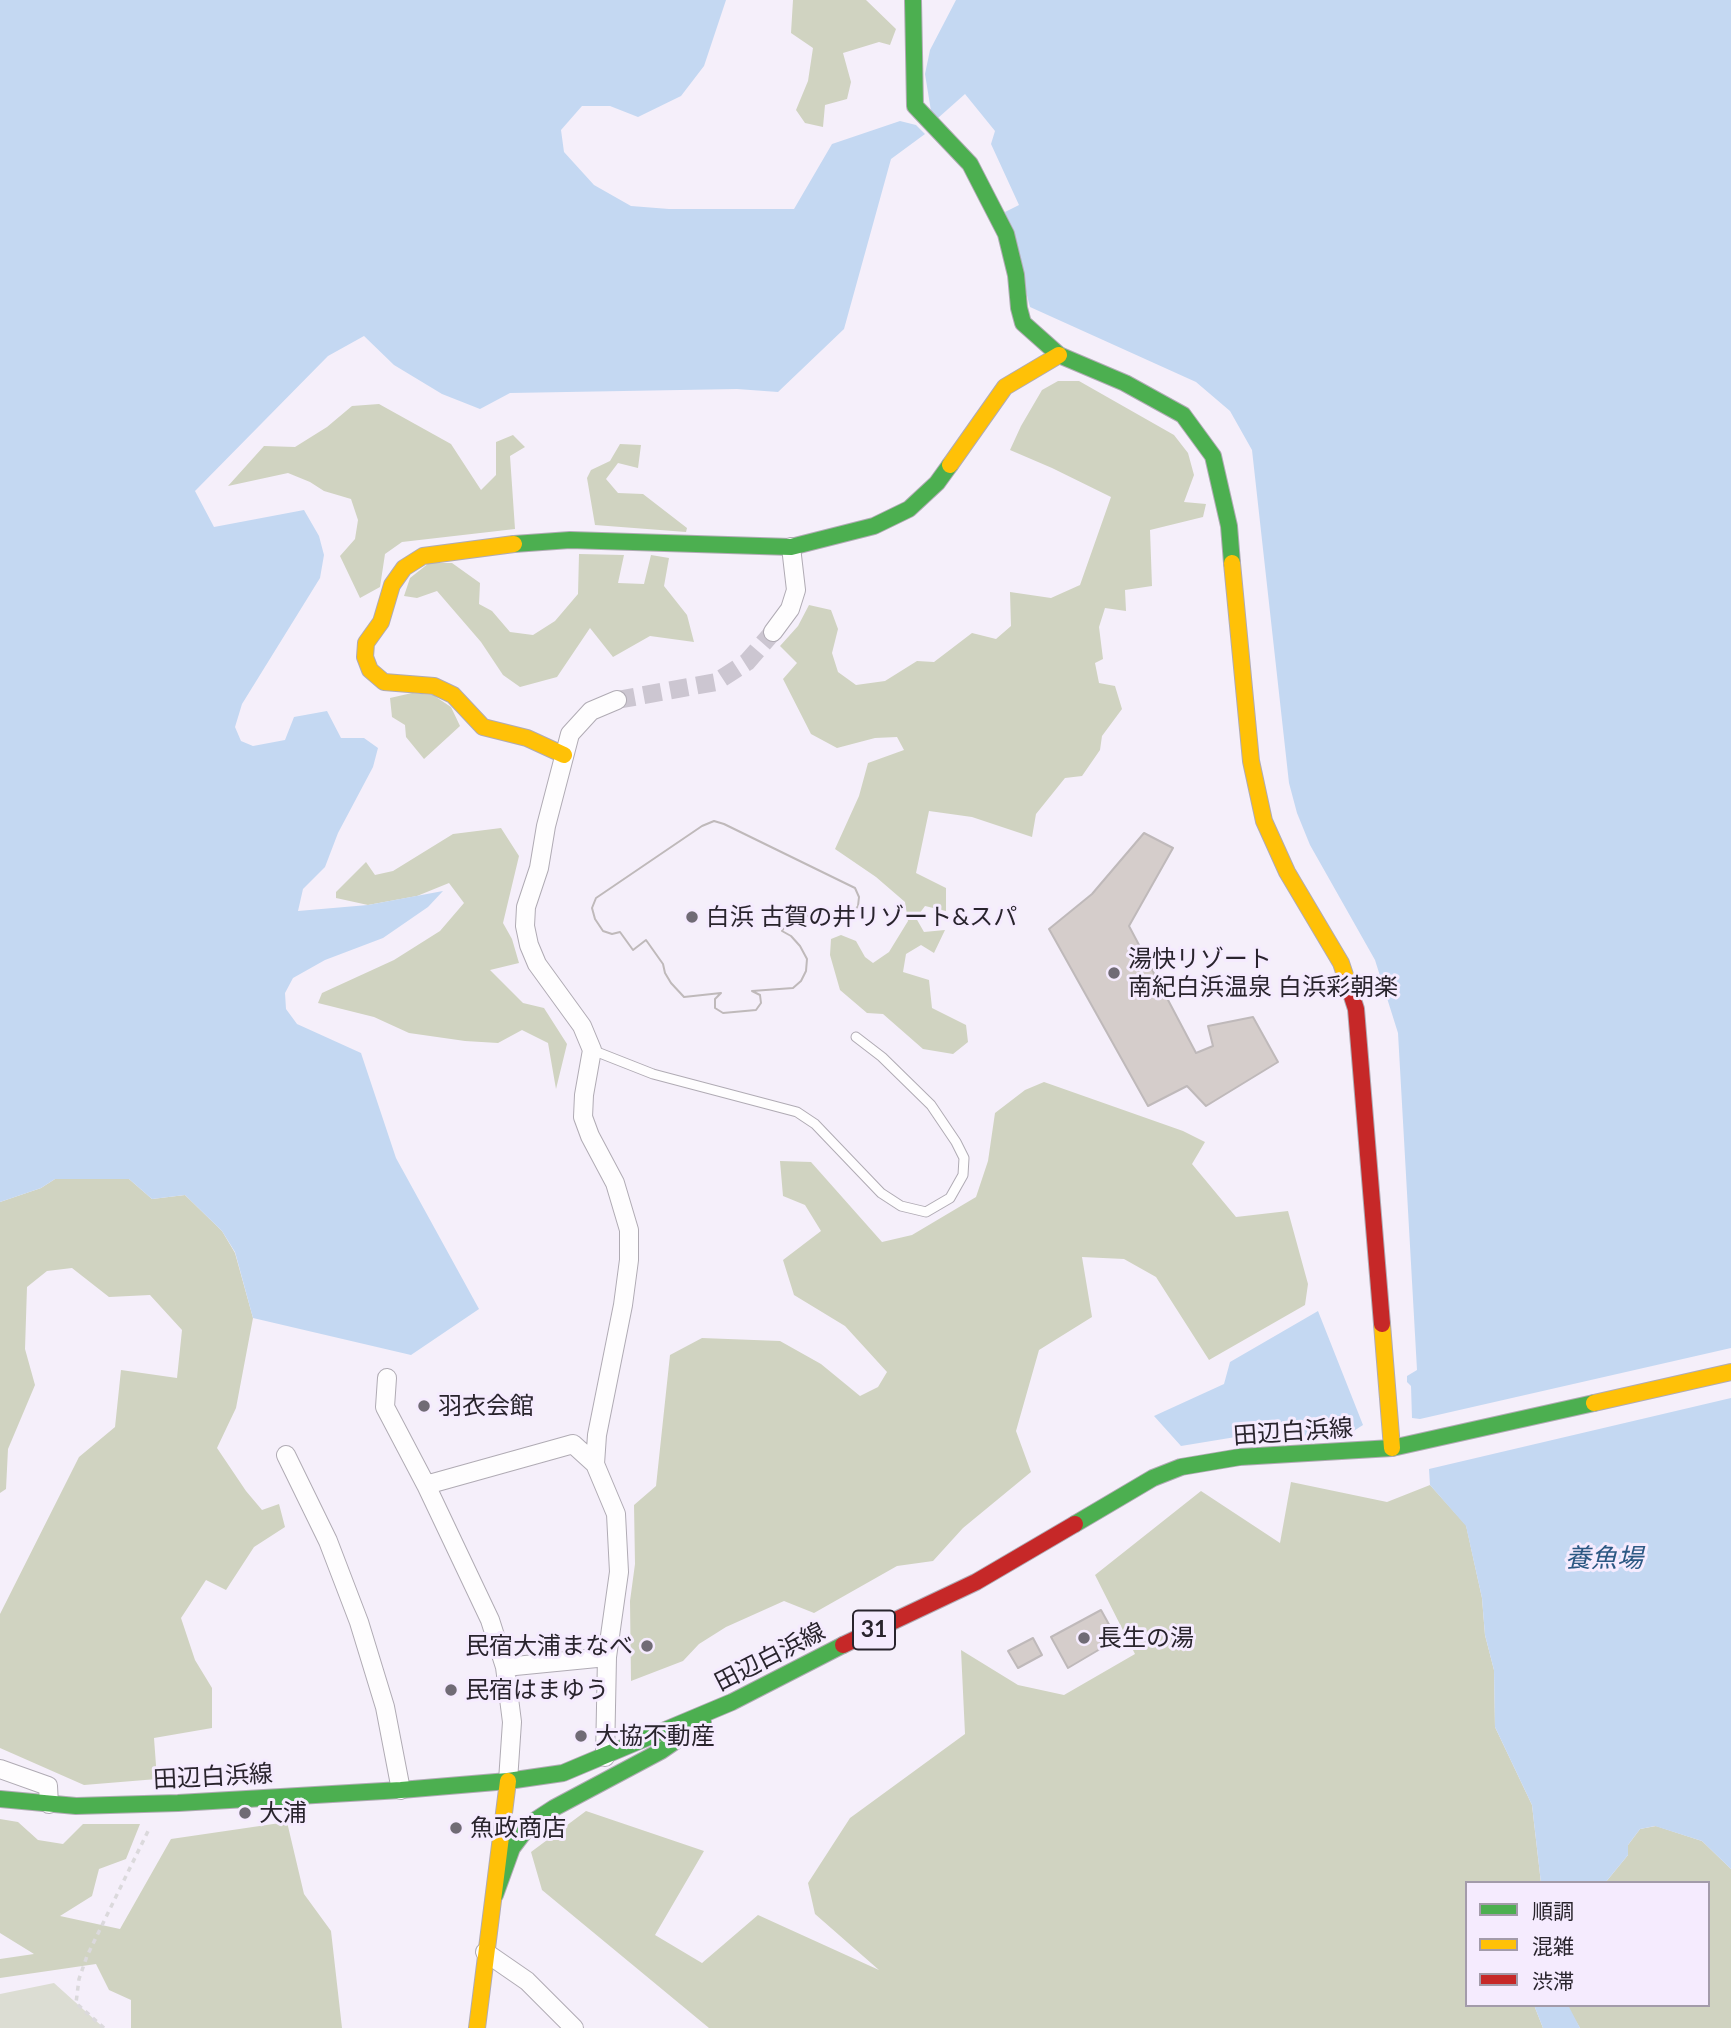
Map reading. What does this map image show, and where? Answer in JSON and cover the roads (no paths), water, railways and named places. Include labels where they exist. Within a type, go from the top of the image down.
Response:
[{"type":"street","points":[[913,0],[915,106],[970,164],[1006,234],[1016,275],[1023,323],[1059,355],[1125,383],[1183,415],[1213,456],[1229,526],[1251,761],[1264,821],[1287,872],[1340,963],[1356,1009],[1392,1448]]},
{"type":"street","points":[[564,755],[527,738],[483,727],[453,695],[434,686],[384,682],[370,670],[365,657],[366,643],[381,622],[393,585],[404,568],[422,556],[445,551],[570,540],[790,547],[874,526],[909,509],[937,483],[1005,387],[1059,355]]},
{"type":"street","points":[[773,632],[790,609],[796,590],[790,547]]},
{"type":"street","points":[[595,1464],[597,1435],[623,1306],[629,1259],[629,1230],[615,1183],[583,1117],[592,1050],[582,1026],[537,964],[529,945],[526,907],[570,734],[591,711],[617,700]]},
{"type":"street","name":"田辺白浜線","points":[[0,1798],[76,1806],[162,1803],[401,1790],[508,1781],[563,1773],[732,1702],[863,1635],[976,1582],[1153,1478],[1181,1467],[1240,1457],[1392,1448],[1731,1372]]},
{"type":"street","points":[[387,1378],[385,1407],[426,1485],[490,1620],[505,1667],[512,1722],[508,1781],[477,2028]]},
{"type":"street","points":[[426,1485],[573,1444],[595,1464],[616,1514],[619,1572],[607,1657],[605,1757]]},
{"type":"street","points":[[286,1455],[328,1541],[359,1622],[385,1707],[401,1790]]},
{"type":"street","points":[[505,1667],[607,1657]]},
{"type":"street","points":[[495,1895],[512,1848],[531,1823],[661,1751],[732,1702]]},
{"type":"street","points":[[0,1769],[48,1786],[49,1804]]},
{"type":"street","points":[[485,1952],[527,1981],[574,2028]]},
{"type":"lane","points":[[592,1050],[653,1074],[797,1112],[815,1124],[881,1193],[901,1206],[926,1212],[950,1198],[963,1175],[964,1158],[931,1105],[882,1057],[856,1037]]},
{"type":"water","points":[[0,0],[726,0],[704,66],[681,96],[638,117],[610,106],[582,106],[561,130],[564,152],[594,185],[631,206],[669,209],[794,209],[832,144],[900,121],[916,125],[925,134],[891,159],[844,329],[778,392],[737,389],[510,393],[480,409],[442,394],[394,365],[364,336],[328,356],[195,491],[214,527],[304,510],[319,536],[324,555],[320,578],[242,704],[235,727],[241,741],[253,746],[285,740],[294,717],[327,711],[341,738],[364,738],[378,748],[373,767],[338,833],[325,867],[303,889],[298,911],[368,905],[443,891],[428,907],[383,938],[325,960],[293,978],[285,993],[286,1009],[297,1024],[361,1053],[396,1158],[479,1309],[411,1355],[253,1318],[235,1252],[222,1231],[185,1195],[152,1199],[129,1179],[55,1179],[41,1188],[0,1202]]},
{"type":"water","points":[[956,0],[1731,0],[1731,1348],[1420,1419],[1412,1418],[1411,1386],[1407,1382],[1407,1376],[1417,1370],[1398,1033],[1375,960],[1310,845],[1289,783],[1252,450],[1230,411],[1196,382],[1030,307],[1005,212],[1019,205],[991,144],[995,131],[965,94],[938,118],[931,111],[925,74],[930,50]]},
{"type":"water","points":[[1318,1311],[1363,1425],[1341,1439],[1266,1432],[1181,1446],[1154,1416],[1224,1384],[1230,1362]]},
{"type":"water","name":"養魚場","points":[[1731,1398],[1731,1869],[1702,1841],[1655,1826],[1640,1829],[1628,1845],[1628,1855],[1607,1881],[1541,1881],[1532,1805],[1495,1727],[1494,1670],[1485,1635],[1482,1598],[1466,1526],[1430,1485],[1429,1469]]},
{"type":"water","points":[[1535,2007],[1569,2007],[1580,2028],[1543,2028]]},
{"type":"tunnel","points":[[617,700],[716,682],[747,662],[773,632]]},
{"type":"place","name":"白浜 古賀の井リゾート&スパ","points":[[692,917]]},
{"type":"place","name":"湯快リゾート 南紀白浜温泉 白浜彩朝楽","points":[[1114,973]]},
{"type":"place","name":"羽衣会館","points":[[424,1406]]},
{"type":"place","name":"長生の湯","points":[[1084,1638]]},
{"type":"place","name":"民宿大浦まなべ","points":[[647,1646]]},
{"type":"place","name":"民宿はまゆう","points":[[451,1690]]},
{"type":"place","name":"大協不動産","points":[[581,1736]]},
{"type":"place","name":"大浦","points":[[245,1813]]},
{"type":"place","name":"魚政商店","points":[[456,1828]]}]
